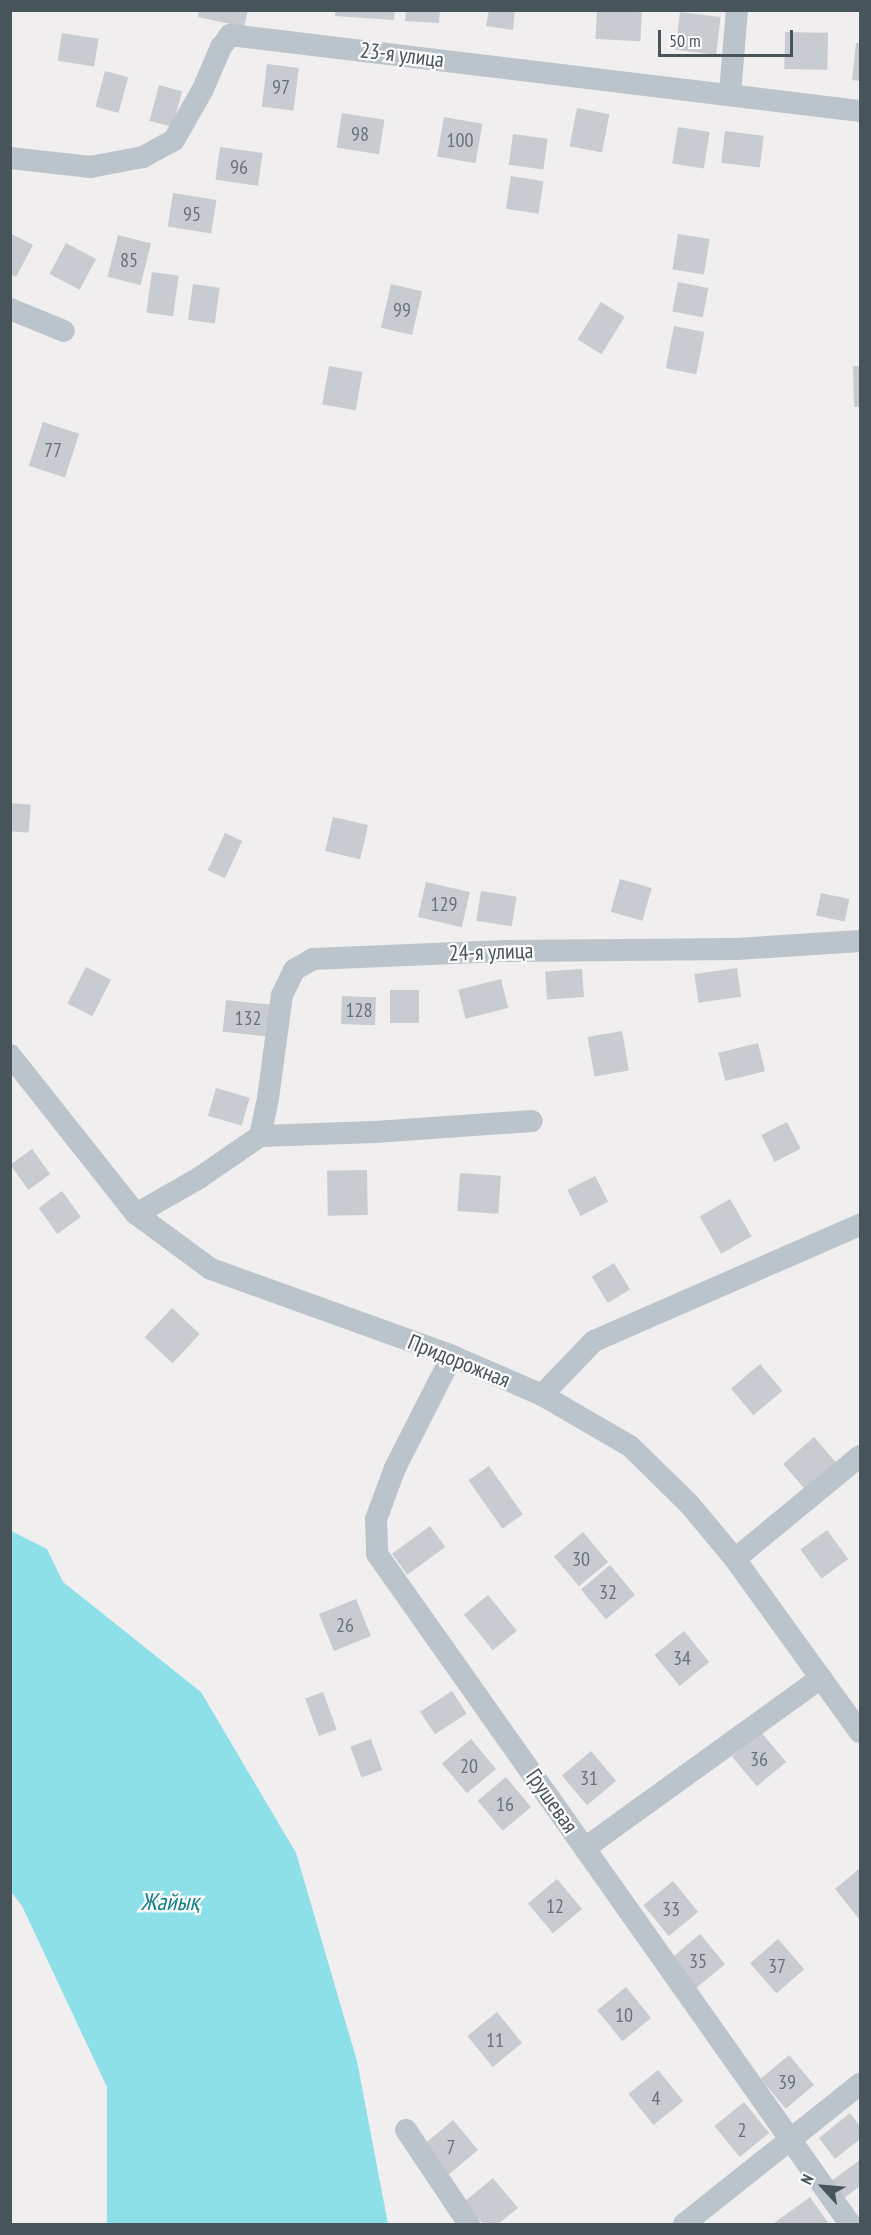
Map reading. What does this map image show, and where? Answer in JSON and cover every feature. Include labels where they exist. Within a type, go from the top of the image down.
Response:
[{"type":"street","points":[[730,93],[737,10]]},
{"type":"street","name":"23-я улица","points":[[10,158],[90,167],[143,157],[174,140],[203,89],[221,47],[230,35],[730,93],[861,111]]},
{"type":"street","points":[[10,309],[64,331]]},
{"type":"street","name":"24-я улица","points":[[260,1136],[268,1098],[282,995],[294,970],[313,959],[507,951],[737,949],[861,941]]},
{"type":"street","name":"Придорожная","points":[[10,1056],[136,1214],[211,1269],[452,1356],[542,1395],[630,1446],[690,1505],[735,1559],[861,1732]]},
{"type":"street","points":[[136,1214],[199,1178],[260,1136],[375,1132],[532,1120]]},
{"type":"street","points":[[542,1395],[594,1341],[861,1225]]},
{"type":"street","name":"Грушевая","points":[[452,1356],[395,1468],[376,1519],[376,1554],[850,2224]]},
{"type":"street","points":[[735,1559],[861,1456]]},
{"type":"street","points":[[585,1848],[821,1678]]},
{"type":"street","points":[[684,2224],[861,2084]]},
{"type":"street","points":[[406,2130],[469,2224]]},
{"type":"water","name":"Жайық","points":[[11,1531],[47,1549],[63,1582],[201,1692],[296,1853],[357,2061],[388,2224],[107,2224],[107,2087],[22,1906],[11,1892]]},
{"type":"building","points":[[199,10],[248,10],[244,27],[198,17]]},
{"type":"building","points":[[336,10],[395,10],[394,20],[335,16]]},
{"type":"building","points":[[406,10],[440,10],[439,23],[405,21]]},
{"type":"building","points":[[489,10],[515,10],[513,30],[486,26]]},
{"type":"building","points":[[597,10],[642,12],[640,41],[595,39]]},
{"type":"building","points":[[680,12],[721,17],[716,55],[675,50]]},
{"type":"building","points":[[785,32],[828,33],[827,70],[784,69]]},
{"type":"building","points":[[62,33],[99,39],[94,66],[58,61]]},
{"type":"building","points":[[856,43],[860,43],[860,81],[852,80]]},
{"type":"building","points":[[267,64],[299,68],[294,111],[262,107]]},
{"type":"building","points":[[105,71],[128,77],[119,113],[95,107]]},
{"type":"building","points":[[159,85],[182,91],[173,127],[149,121]]},
{"type":"building","points":[[577,108],[609,114],[602,153],[570,146]]},
{"type":"building","points":[[342,113],[384,120],[379,154],[337,148]]},
{"type":"building","points":[[444,117],[482,124],[475,163],[437,156]]},
{"type":"building","points":[[678,127],[710,132],[704,169],[672,164]]},
{"type":"building","points":[[725,131],[764,136],[760,168],[721,163]]},
{"type":"building","points":[[513,134],[548,139],[543,170],[509,165]]},
{"type":"building","points":[[220,147],[263,153],[258,186],[215,180]]},
{"type":"building","points":[[511,176],[544,181],[538,214],[506,209]]},
{"type":"building","points":[[173,193],[216,200],[211,233],[168,227]]},
{"type":"building","points":[[10,233],[33,245],[16,277],[10,274]]},
{"type":"building","points":[[678,234],[710,239],[704,275],[672,270]]},
{"type":"building","points":[[118,235],[151,243],[141,285],[108,277]]},
{"type":"building","points":[[66,243],[96,259],[80,290],[50,274]]},
{"type":"building","points":[[152,272],[179,276],[173,316],[146,313]]},
{"type":"building","points":[[678,282],[708,288],[703,317],[672,311]]},
{"type":"building","points":[[193,284],[220,288],[215,323],[188,320]]},
{"type":"building","points":[[391,284],[422,291],[412,335],[381,328]]},
{"type":"building","points":[[601,302],[625,317],[601,354],[578,339]]},
{"type":"building","points":[[674,326],[704,332],[696,374],[666,368]]},
{"type":"building","points":[[329,366],[362,372],[356,410],[322,404]]},
{"type":"building","points":[[853,366],[860,366],[860,407],[854,407]]},
{"type":"building","points":[[43,422],[79,434],[65,477],[29,466]]},
{"type":"building","points":[[10,803],[31,805],[28,833],[10,831]]},
{"type":"building","points":[[333,817],[368,825],[360,859],[325,851]]},
{"type":"building","points":[[225,833],[242,841],[225,878],[208,870]]},
{"type":"building","points":[[620,879],[652,888],[642,921],[611,912]]},
{"type":"building","points":[[426,882],[470,892],[462,927],[418,917]]},
{"type":"building","points":[[481,891],[517,897],[512,926],[476,921]]},
{"type":"building","points":[[821,893],[849,899],[845,922],[816,915]]},
{"type":"building","points":[[86,967],[111,980],[92,1016],[67,1004]]},
{"type":"building","points":[[737,968],[741,997],[698,1003],[694,974]]},
{"type":"building","points":[[582,969],[584,997],[547,1000],[545,972]]},
{"type":"building","points":[[501,979],[508,1008],[466,1019],[458,990]]},
{"type":"building","points":[[390,990],[419,990],[419,1023],[390,1023]]},
{"type":"building","points":[[342,996],[376,997],[375,1025],[341,1024]]},
{"type":"building","points":[[226,1000],[272,1005],[268,1037],[223,1032]]},
{"type":"building","points":[[622,1031],[629,1070],[594,1076],[588,1037]]},
{"type":"building","points":[[758,1043],[765,1071],[725,1081],[718,1053]]},
{"type":"building","points":[[216,1088],[250,1098],[242,1126],[208,1116]]},
{"type":"building","points":[[787,1122],[801,1149],[775,1162],[761,1135]]},
{"type":"building","points":[[32,1149],[50,1174],[28,1190],[10,1165]]},
{"type":"building","points":[[367,1170],[368,1215],[328,1216],[327,1171]]},
{"type":"building","points":[[460,1173],[501,1176],[498,1214],[457,1211]]},
{"type":"building","points":[[595,1176],[608,1202],[581,1216],[567,1190]]},
{"type":"building","points":[[62,1191],[81,1217],[57,1234],[39,1208]]},
{"type":"building","points":[[730,1199],[752,1236],[721,1254],[700,1216]]},
{"type":"building","points":[[614,1263],[630,1290],[608,1303],[592,1276]]},
{"type":"building","points":[[172,1308],[200,1334],[173,1363],[145,1337]]},
{"type":"building","points":[[760,1364],[782,1391],[753,1415],[731,1388]]},
{"type":"building","points":[[814,1437],[836,1462],[805,1489],[783,1464]]},
{"type":"building","points":[[489,1466],[523,1514],[502,1529],[469,1480]]},
{"type":"building","points":[[430,1526],[445,1547],[407,1575],[392,1554]]},
{"type":"building","points":[[827,1530],[848,1559],[821,1579],[800,1549]]},
{"type":"building","points":[[583,1532],[608,1562],[579,1586],[554,1556]]},
{"type":"building","points":[[610,1565],[635,1595],[606,1619],[581,1589]]},
{"type":"building","points":[[488,1595],[517,1631],[493,1650],[464,1615]]},
{"type":"building","points":[[356,1599],[371,1636],[334,1651],[319,1614]]},
{"type":"building","points":[[684,1631],[709,1662],[680,1686],[654,1655]]},
{"type":"building","points":[[452,1691],[467,1714],[435,1734],[420,1712]]},
{"type":"building","points":[[323,1692],[337,1730],[319,1736],[305,1698]]},
{"type":"building","points":[[761,1732],[786,1762],[757,1786],[732,1756]]},
{"type":"building","points":[[371,1739],[382,1770],[362,1778],[350,1747]]},
{"type":"building","points":[[471,1739],[496,1769],[467,1793],[442,1763]]},
{"type":"building","points":[[591,1751],[616,1781],[587,1805],[562,1775]]},
{"type":"building","points":[[506,1777],[531,1807],[503,1831],[478,1801]]},
{"type":"building","points":[[860,1868],[860,1920],[835,1889]]},
{"type":"building","points":[[557,1879],[582,1909],[553,1933],[528,1903]]},
{"type":"building","points":[[673,1881],[698,1912],[669,1936],[643,1905]]},
{"type":"building","points":[[700,1934],[725,1964],[696,1988],[671,1958]]},
{"type":"building","points":[[778,1939],[804,1969],[776,1993],[750,1963]]},
{"type":"building","points":[[626,1987],[651,2018],[622,2041],[597,2010]]},
{"type":"building","points":[[497,2012],[522,2043],[493,2067],[467,2036]]},
{"type":"building","points":[[789,2055],[814,2085],[786,2109],[761,2079]]},
{"type":"building","points":[[658,2070],[683,2101],[654,2125],[628,2094]]},
{"type":"building","points":[[744,2102],[769,2133],[740,2157],[714,2126]]},
{"type":"building","points":[[850,2113],[860,2126],[860,2139],[835,2159],[819,2138]]},
{"type":"building","points":[[453,2120],[478,2150],[449,2174],[424,2144]]},
{"type":"building","points":[[860,2160],[860,2186],[843,2199],[831,2181]]},
{"type":"building","points":[[493,2178],[518,2208],[498,2224],[483,2224],[464,2202]]},
{"type":"building","points":[[810,2197],[829,2224],[774,2223]]}]
